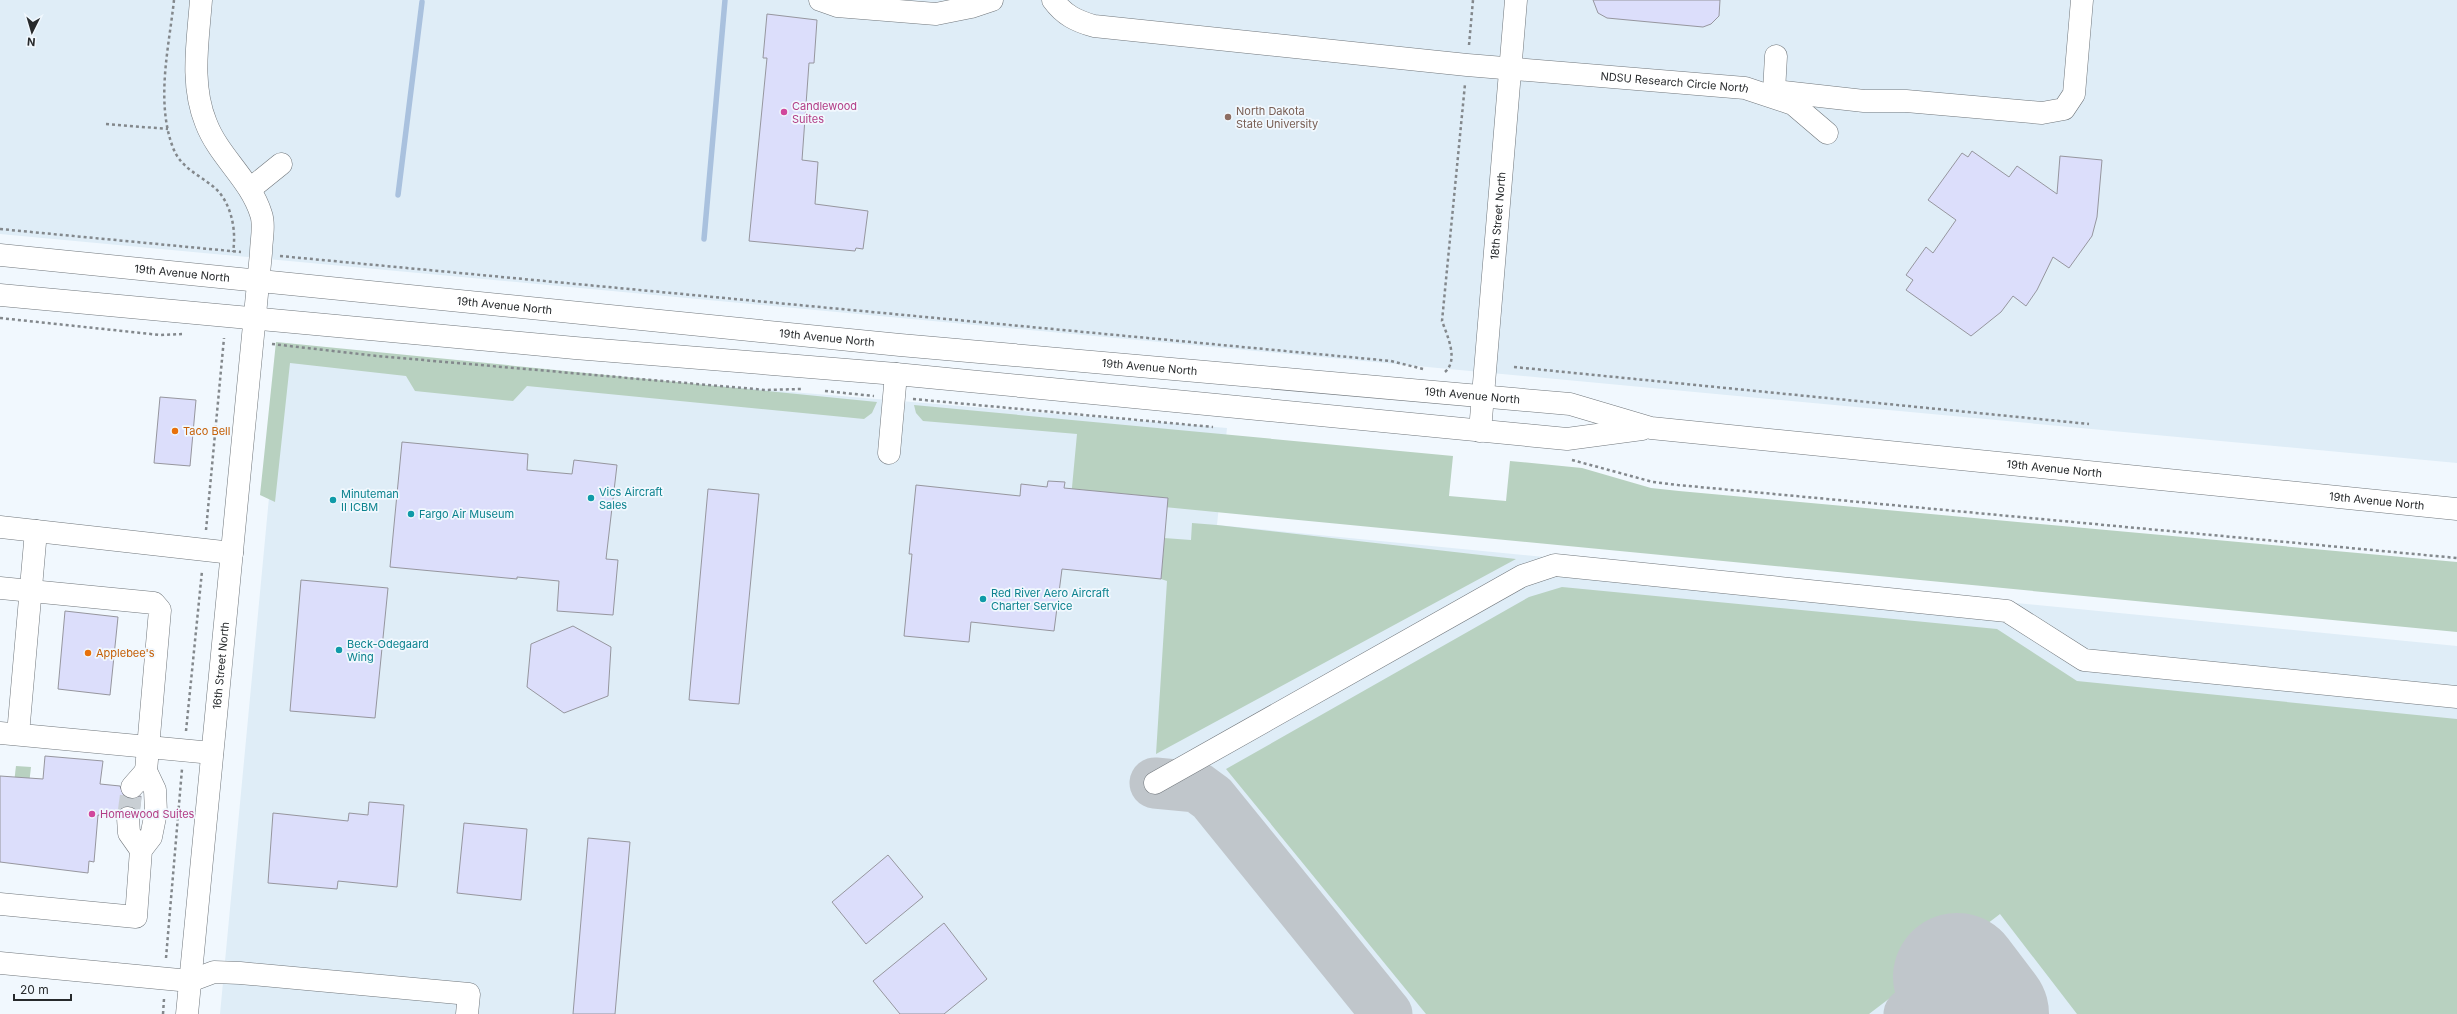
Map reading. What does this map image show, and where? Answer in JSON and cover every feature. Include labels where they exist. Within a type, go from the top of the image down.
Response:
[{"type":"main road","name":"16th Street North","points":[[187,1014],[232,554],[253,318],[261,253],[262,215],[250,189],[221,152],[206,124],[198,98],[195,70],[202,0]]},
{"type":"main road","points":[[820,0],[837,6],[936,14],[971,7],[992,0]]},
{"type":"main road","name":"NDSU Research Circle North","points":[[1053,0],[1061,12],[1094,26],[1467,65],[1745,88],[1793,104],[1827,133]]},
{"type":"main road","name":"18th Street North","points":[[1480,431],[1509,68],[1516,0]]},
{"type":"main road","points":[[1745,88],[1864,101],[1906,101],[2042,114],[2064,109],[2074,94],[2082,0]]},
{"type":"main road","points":[[1774,91],[1776,56]]},
{"type":"main road","points":[[250,189],[281,164]]},
{"type":"main road","name":"19th Avenue North","points":[[0,256],[900,346],[1482,398],[1570,404],[1651,428],[2457,509]]},
{"type":"main road","name":"19th Avenue North","points":[[0,295],[896,374],[1567,439],[1651,428]]},
{"type":"main road","points":[[889,453],[896,374]]},
{"type":"main road","points":[[0,527],[232,554]]},
{"type":"main road","points":[[36,531],[31,591],[9,733],[212,753]]},
{"type":"main road","points":[[1155,783],[1522,576],[1555,565],[2007,611],[2084,660],[2457,697]]},
{"type":"main road","points":[[0,588],[154,603],[160,610],[148,747],[139,779],[155,790],[156,812],[151,837],[141,850],[136,917],[0,904]]},
{"type":"main road","points":[[128,818],[129,833],[141,850]]},
{"type":"main road","points":[[0,963],[190,981],[214,972],[240,973],[469,994],[467,1014]]},
{"type":"path","points":[[1441,373],[1447,372],[1450,363],[1451,345],[1442,321],[1473,0]]},
{"type":"path","points":[[106,124],[168,129]]},
{"type":"path","points":[[0,229],[1383,361],[1427,370]]},
{"type":"path","points":[[0,318],[160,335],[189,333]]},
{"type":"path","points":[[220,337],[377,356],[608,377],[766,390],[804,388]]},
{"type":"path","points":[[163,1014],[167,978],[165,959],[224,338]]},
{"type":"path","points":[[1514,367],[2089,424]]},
{"type":"path","points":[[820,390],[1220,428]]},
{"type":"path","points":[[1565,460],[1580,461],[1653,482],[1678,485],[2457,558]]},
{"type":"shaded area","name":"North Dakota State University","points":[[0,0],[2457,0],[2457,463],[0,234]]},
{"type":"shaded area","points":[[283,350],[1227,428],[1217,525],[2457,646],[2457,1014],[220,1014]]},
{"type":"green space","points":[[276,342],[877,402],[872,413],[864,419],[527,386],[513,401],[415,391],[406,376],[290,363],[275,502],[260,495]]},
{"type":"green space","points":[[914,405],[1453,456],[1449,496],[1506,501],[1510,461],[1582,468],[1651,488],[1679,491],[2457,562],[2457,632],[1071,498],[1077,434],[923,421],[916,413]]},
{"type":"green space","points":[[1192,523],[1516,559],[1156,754],[1167,581],[1161,579],[1164,538],[1191,540]]},
{"type":"green space","points":[[1562,587],[1997,629],[2077,681],[2457,719],[2457,1014],[2077,1014],[2000,914],[1869,1014],[1426,1014],[1226,769],[1529,597]]},
{"type":"green space","points":[[16,766],[31,767],[28,793],[13,791]]},
{"type":"building","points":[[1593,0],[1720,0],[1719,16],[1711,24],[1703,27],[1607,18],[1598,13]]},
{"type":"building","name":"Candlewood Suites","points":[[767,14],[817,20],[814,63],[809,63],[802,160],[818,162],[815,204],[868,211],[863,249],[856,248],[855,251],[749,241],[767,58],[763,58]]},
{"type":"building","points":[[1972,151],[2009,177],[2017,166],[2057,194],[2060,156],[2102,160],[2097,217],[2092,236],[2069,268],[2053,257],[2037,290],[2026,306],[2013,296],[2001,312],[1971,336],[1906,290],[1913,280],[1906,275],[1926,247],[1933,253],[1956,220],[1928,200],[1962,153],[1968,157]]},
{"type":"building","name":"Taco Bell","points":[[160,397],[196,400],[190,466],[154,463]]},
{"type":"building","points":[[402,442],[528,454],[527,470],[572,474],[574,460],[617,465],[606,559],[618,560],[613,615],[557,611],[559,581],[517,577],[517,579],[390,567]]},
{"type":"building","points":[[1048,481],[1065,482],[1064,488],[1168,498],[1161,579],[1062,569],[1054,631],[971,622],[969,642],[904,636],[912,554],[909,554],[916,485],[1020,496],[1021,484],[1047,487]]},
{"type":"building","points":[[708,489],[759,494],[739,704],[689,700]]},
{"type":"building","name":"Beck-Odegaard Wing","points":[[301,580],[388,588],[375,718],[290,711]]},
{"type":"building","name":"Applebee's","points":[[65,611],[118,617],[110,695],[58,689]]},
{"type":"building","points":[[573,626],[611,647],[608,696],[564,713],[527,687],[531,644]]},
{"type":"building","name":"Homewood Suites","points":[[45,756],[103,761],[100,784],[120,786],[124,796],[129,799],[141,796],[139,813],[134,807],[128,806],[121,808],[116,816],[98,815],[94,862],[89,861],[88,873],[0,862],[0,776],[43,779]]},
{"type":"building","points":[[369,802],[404,805],[397,887],[338,881],[337,889],[268,883],[273,813],[348,821],[349,813],[368,815]]},
{"type":"building","points":[[464,823],[527,829],[521,900],[457,893]]},
{"type":"building","points":[[588,838],[630,842],[615,1014],[573,1014]]},
{"type":"building","points":[[888,855],[923,897],[866,944],[832,902]]},
{"type":"building","points":[[944,923],[987,979],[944,1014],[900,1014],[873,981]]},
{"type":"waterway","points":[[704,239],[725,0]]},
{"type":"waterway","points":[[398,195],[422,2]]},
{"type":"taxiway","points":[[1155,783],[1197,787],[1212,798],[1387,1014]]},
{"type":"taxiway","points":[[1909,1014],[1957,977]]},
{"type":"runway","points":[[1957,977],[1985,1014]]},
{"type":"tunnel","points":[[128,818],[132,787]]},
{"type":"place","name":"Candlewood Suites","points":[[784,112]]},
{"type":"place","name":"North Dakota State University","points":[[1228,117]]},
{"type":"place","name":"Taco Bell","points":[[175,431]]},
{"type":"place","name":"Vics Aircraft Sales","points":[[591,498]]},
{"type":"place","name":"Minuteman II ICBM","points":[[333,500]]},
{"type":"place","name":"Fargo Air Museum","points":[[411,514]]},
{"type":"place","name":"Red River Aero Aircraft Charter Service","points":[[983,599]]},
{"type":"place","name":"Beck-Odegaard Wing","points":[[339,650]]},
{"type":"place","name":"Applebee's","points":[[88,653]]},
{"type":"place","name":"Homewood Suites","points":[[92,814]]}]
